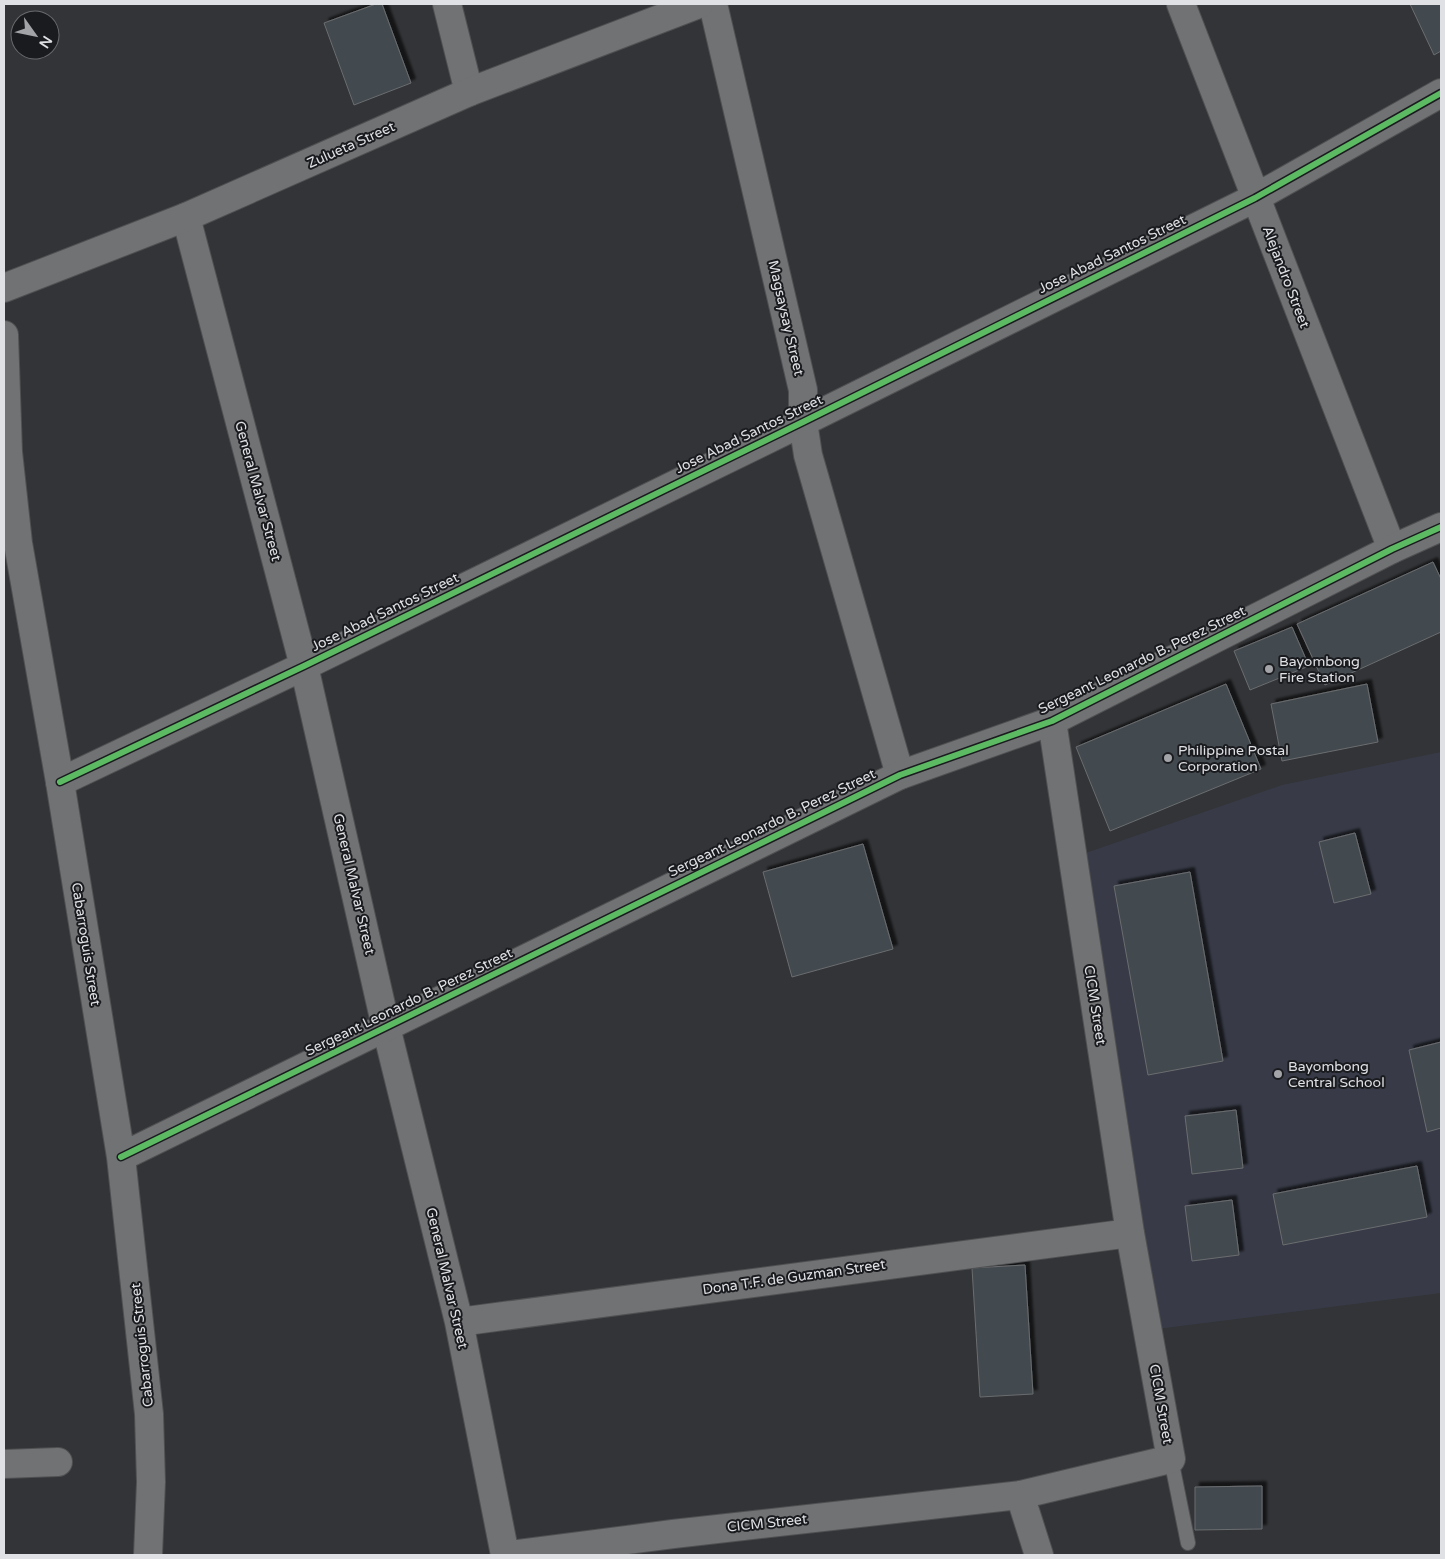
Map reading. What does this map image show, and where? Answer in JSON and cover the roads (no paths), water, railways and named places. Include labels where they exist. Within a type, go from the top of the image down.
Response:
[{"type":"street","points":[[447,4],[469,92]]},
{"type":"street","name":"Zulueta Street","points":[[4,288],[186,217],[469,92],[699,4]]},
{"type":"street","name":"Magsaysay Street","points":[[713,4],[803,390],[803,422],[808,455],[900,775]]},
{"type":"street","name":"Alejandro Street","points":[[1181,4],[1392,549]]},
{"type":"street","name":"Jose Abad Santos Street","points":[[60,782],[304,666],[1255,198],[1441,93]]},
{"type":"street","name":"General Malvar Street","points":[[186,217],[304,666],[386,1027],[459,1322],[505,1555]]},
{"type":"street","name":"Cabarroguis Street","points":[[4,336],[8,452],[18,543],[60,782],[121,1157],[149,1414],[151,1482],[148,1555]]},
{"type":"street","name":"Sergeant Leonardo B. Perez Street","points":[[121,1157],[900,775],[1052,721],[1441,526]]},
{"type":"street","name":"CICM Street","points":[[511,1555],[673,1534],[1020,1495],[1170,1459],[1130,1232],[1052,721]]},
{"type":"street","name":"Dona T.F. de Guzman Street","points":[[459,1322],[1130,1232]]},
{"type":"street","points":[[4,1464],[58,1462]]},
{"type":"street","points":[[1020,1495],[1039,1555]]},
{"type":"lane","points":[[1170,1459],[1188,1543]]},
{"type":"place","name":"Bayombong Fire Station","points":[[1269,669]]},
{"type":"place","name":"Philippine Postal Corporation","points":[[1168,758]]},
{"type":"place","name":"Bayombong Central School","points":[[1278,1074]]}]
